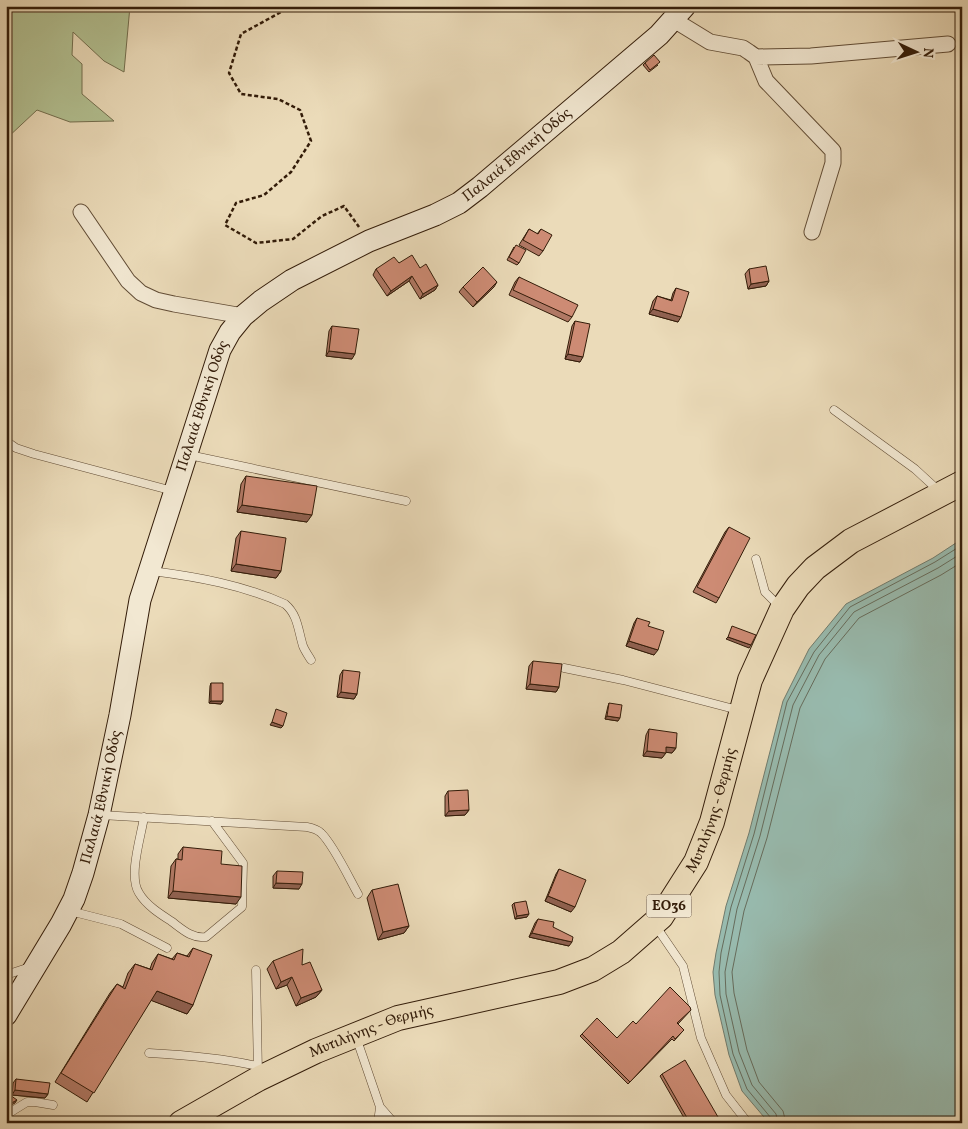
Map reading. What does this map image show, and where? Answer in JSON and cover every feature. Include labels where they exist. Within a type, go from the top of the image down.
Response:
[{"type":"main road","name":"Παλαιά Εθνική Οδός","points":[[6,1016],[68,911],[83,873],[99,815],[120,715],[139,609],[220,350],[230,332],[243,316],[261,300],[292,280],[369,241],[435,215],[459,203],[659,34],[679,13]]},
{"type":"main road","name":"Μυτιλήνης - Θερμής","points":[[181,1123],[258,1072],[398,1018],[559,982],[594,969],[621,952],[661,917],[696,862],[712,822],[740,711],[750,680],[782,609],[798,586],[815,568],[851,541],[952,488]]},
{"type":"street","points":[[679,13],[697,36],[710,42],[743,48],[756,57],[766,81],[833,151],[833,163],[812,232]]},
{"type":"street","points":[[756,57],[811,56],[948,44]]},
{"type":"street","points":[[81,212],[128,281],[141,293],[156,300],[243,316]]},
{"type":"lane","points":[[834,410],[915,469],[952,488]]},
{"type":"lane","points":[[6,441],[16,448],[34,454],[175,491]]},
{"type":"lane","points":[[187,455],[406,500]]},
{"type":"lane","points":[[756,559],[765,592],[782,609]]},
{"type":"lane","points":[[150,570],[228,584],[285,604],[292,610],[304,648],[311,660]]},
{"type":"lane","points":[[564,668],[623,680],[740,711]]},
{"type":"lane","points":[[99,815],[316,829],[326,840],[358,894]]},
{"type":"lane","points":[[144,817],[135,870],[136,888],[140,896],[157,911],[187,933],[200,938],[206,937],[242,907],[243,863],[212,821]]},
{"type":"lane","points":[[68,911],[121,924],[167,948]]},
{"type":"lane","points":[[654,924],[683,966],[701,1038],[726,1095],[748,1123]]},
{"type":"lane","points":[[6,975],[36,965]]},
{"type":"lane","points":[[149,1053],[206,1057],[258,1072],[256,970]]},
{"type":"lane","points":[[355,1036],[380,1106],[394,1123]]},
{"type":"lane","points":[[6,1115],[27,1102],[53,1105]]},
{"type":"lane","points":[[378,1123],[380,1106]]},
{"type":"path","points":[[292,6],[241,34],[229,73],[241,94],[278,99],[300,110],[312,141],[291,172],[264,195],[236,203],[225,225],[256,244],[293,239],[322,216],[344,206],[369,241]]},
{"type":"green space","points":[[6,6],[130,6],[124,72],[104,61],[73,32],[72,55],[82,64],[82,94],[114,121],[70,122],[37,110],[6,139]]},
{"type":"water","points":[[962,539],[962,1123],[769,1123],[742,1091],[729,1055],[715,995],[713,972],[726,906],[749,833],[783,701],[809,649],[846,604],[933,558]]},
{"type":"building","points":[[654,55],[660,62],[650,70],[645,63]]},
{"type":"building","points":[[529,229],[538,234],[541,229],[552,235],[543,251],[523,240]]},
{"type":"building","points":[[516,245],[526,250],[519,263],[509,257]]},
{"type":"building","points":[[412,255],[420,268],[426,264],[438,285],[423,294],[412,276],[391,291],[376,269],[394,257],[399,263]]},
{"type":"building","points":[[766,266],[769,281],[751,284],[749,269]]},
{"type":"building","points":[[483,267],[497,282],[477,302],[463,287]]},
{"type":"building","points":[[519,277],[578,305],[572,317],[513,290]]},
{"type":"building","points":[[676,288],[689,292],[681,317],[653,309],[657,296],[672,301]]},
{"type":"building","points":[[575,321],[590,324],[583,357],[568,354]]},
{"type":"building","points":[[332,326],[359,329],[355,354],[329,351]]},
{"type":"building","points":[[246,476],[317,486],[312,515],[242,505]]},
{"type":"building","points":[[729,527],[750,538],[719,598],[697,587]]},
{"type":"building","points":[[241,531],[286,538],[281,571],[236,564]]},
{"type":"building","points":[[637,618],[650,622],[648,626],[664,631],[658,650],[629,641]]},
{"type":"building","points":[[732,626],[756,635],[751,645],[728,637]]},
{"type":"building","points":[[533,661],[562,664],[559,687],[530,684]]},
{"type":"building","points":[[343,670],[360,672],[357,694],[341,692]]},
{"type":"building","points":[[211,683],[223,683],[223,701],[211,701]]},
{"type":"building","points":[[609,703],[622,705],[620,718],[607,716]]},
{"type":"building","points":[[276,709],[287,713],[283,726],[272,722]]},
{"type":"building","points":[[649,729],[677,733],[676,748],[666,747],[666,753],[647,751]]},
{"type":"building","points":[[468,790],[469,810],[449,811],[448,791]]},
{"type":"building","points":[[183,847],[222,851],[221,864],[242,866],[241,897],[173,891],[176,859],[182,860]]},
{"type":"building","points":[[559,869],[586,880],[575,907],[548,896]]},
{"type":"building","points":[[277,871],[303,872],[302,884],[276,883]]},
{"type":"building","points":[[398,884],[409,926],[383,932],[372,890]]},
{"type":"building","points":[[526,901],[529,914],[517,916],[514,903]]},
{"type":"building","points":[[538,919],[554,922],[553,927],[573,937],[572,942],[532,933]]},
{"type":"building","points":[[193,948],[212,955],[193,1005],[157,991],[94,1093],[61,1073],[117,984],[125,989],[135,964],[152,970],[158,954],[174,960],[177,953],[189,957]]},
{"type":"building","points":[[303,949],[302,965],[310,962],[322,990],[301,998],[292,977],[281,982],[273,961]]},
{"type":"building","points":[[670,987],[691,1010],[677,1023],[684,1030],[675,1039],[673,1036],[630,1082],[582,1034],[597,1018],[617,1038],[633,1021],[636,1024]]},
{"type":"building","points":[[685,1060],[718,1117],[710,1121],[710,1123],[690,1123],[662,1074]]},
{"type":"building","points":[[16,1079],[50,1083],[48,1094],[15,1090]]},
{"type":"building","points":[[6,1095],[10,1095],[17,1100],[6,1106]]}]
